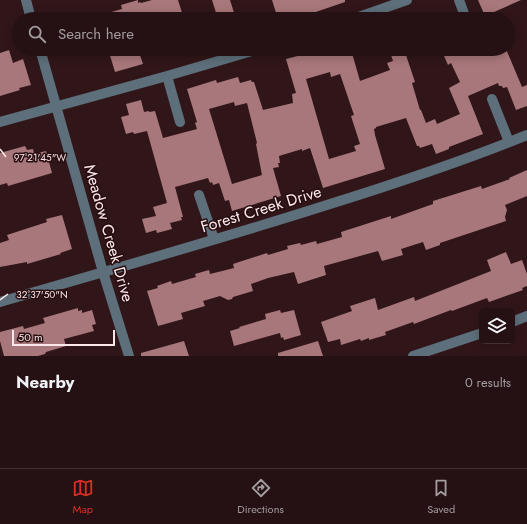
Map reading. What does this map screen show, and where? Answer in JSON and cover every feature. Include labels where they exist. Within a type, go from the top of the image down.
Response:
[{"type":"street","points":[[26,0],[29,12]]},
{"type":"street","points":[[374,12],[407,0]]},
{"type":"street","points":[[459,0],[463,12]]},
{"type":"street","name":"Meadow Creek Drive","points":[[42,56],[103,272],[129,356]]},
{"type":"street","points":[[0,122],[235,56]]},
{"type":"street","points":[[167,76],[180,122]]},
{"type":"street","points":[[492,99],[508,142]]},
{"type":"street","name":"Forest Creek Drive","points":[[0,302],[214,239],[404,180],[527,134]]},
{"type":"street","points":[[199,195],[214,239]]},
{"type":"street","points":[[515,321],[527,316]]},
{"type":"street","points":[[413,356],[479,334]]},
{"type":"building","points":[[138,0],[138,3],[141,3],[152,0],[178,0],[182,12],[111,12],[122,9],[121,5]]},
{"type":"building","points":[[212,0],[230,0],[234,12],[216,12]]},
{"type":"building","points":[[272,0],[345,0],[345,2],[316,12],[276,12]]},
{"type":"building","points":[[478,0],[521,0],[494,12],[483,12]]},
{"type":"building","points":[[9,50],[13,63],[23,59],[31,85],[0,96],[0,53]]},
{"type":"building","points":[[110,56],[140,56],[143,64],[115,72]]},
{"type":"building","points":[[298,56],[353,56],[360,81],[390,70],[387,63],[393,61],[391,56],[406,56],[415,82],[412,83],[420,110],[426,123],[435,119],[437,124],[460,114],[449,88],[460,82],[451,63],[448,65],[444,56],[509,56],[522,87],[527,85],[527,106],[516,110],[507,87],[503,88],[502,86],[499,86],[498,83],[468,96],[483,134],[449,147],[449,149],[436,154],[432,144],[420,148],[417,146],[406,118],[376,127],[374,129],[375,135],[385,169],[323,188],[310,148],[279,156],[279,167],[273,168],[281,196],[232,211],[229,200],[225,201],[219,183],[213,185],[212,182],[210,183],[208,178],[175,187],[183,217],[181,217],[182,220],[170,223],[172,229],[157,233],[156,230],[146,233],[142,219],[156,216],[153,207],[167,203],[147,131],[126,134],[121,117],[129,115],[126,104],[141,100],[144,112],[155,111],[163,138],[197,129],[195,123],[197,122],[187,89],[216,80],[217,83],[238,77],[240,83],[251,80],[254,82],[263,110],[293,103],[292,94],[296,93],[286,59]],"holes":[[[330,72],[331,77],[340,74],[354,115],[351,116],[360,144],[354,146],[356,151],[329,159],[306,79]],[[234,102],[235,106],[247,103],[257,143],[262,175],[232,184],[209,109]]]},
{"type":"building","points":[[25,146],[27,150],[33,149],[34,154],[46,151],[52,173],[8,186],[7,183],[0,185],[0,153]]},
{"type":"building","points":[[527,170],[527,196],[505,205],[507,210],[505,217],[506,221],[440,243],[440,245],[426,250],[423,242],[401,249],[403,255],[382,261],[378,251],[324,266],[326,275],[298,284],[294,272],[268,278],[251,284],[253,291],[228,300],[220,296],[203,301],[205,306],[181,313],[183,319],[158,326],[147,291],[158,288],[157,286],[171,281],[172,284],[196,277],[195,274],[209,270],[210,274],[234,268],[233,264],[267,253],[268,255],[288,249],[287,246],[300,243],[301,245],[316,241],[317,244],[342,237],[341,232],[391,216],[391,219],[433,204],[433,201],[481,186],[482,189],[510,179],[509,178]]},
{"type":"building","points":[[62,215],[72,249],[60,253],[61,254],[27,264],[27,262],[0,267],[0,243],[9,240],[7,235],[47,222],[46,219]]},
{"type":"building","points":[[506,252],[511,264],[522,260],[527,274],[527,286],[522,288],[523,290],[489,302],[487,298],[414,324],[413,322],[385,332],[386,335],[369,340],[369,338],[361,341],[360,339],[341,345],[340,339],[328,342],[321,322],[352,311],[350,306],[375,298],[378,310],[414,297],[415,301],[491,271],[487,260]]},
{"type":"building","points":[[78,308],[78,311],[82,310],[82,313],[92,310],[96,324],[92,325],[94,331],[64,339],[66,346],[38,356],[4,356],[0,341],[0,332],[23,326],[24,329],[45,323],[43,318]]},
{"type":"building","points":[[280,310],[281,313],[294,310],[301,335],[284,340],[283,337],[281,338],[280,333],[234,346],[230,331],[266,319],[265,314]]},
{"type":"building","points":[[184,341],[189,356],[141,356],[141,353]]},
{"type":"building","points":[[318,341],[323,356],[278,356],[278,353]]}]
